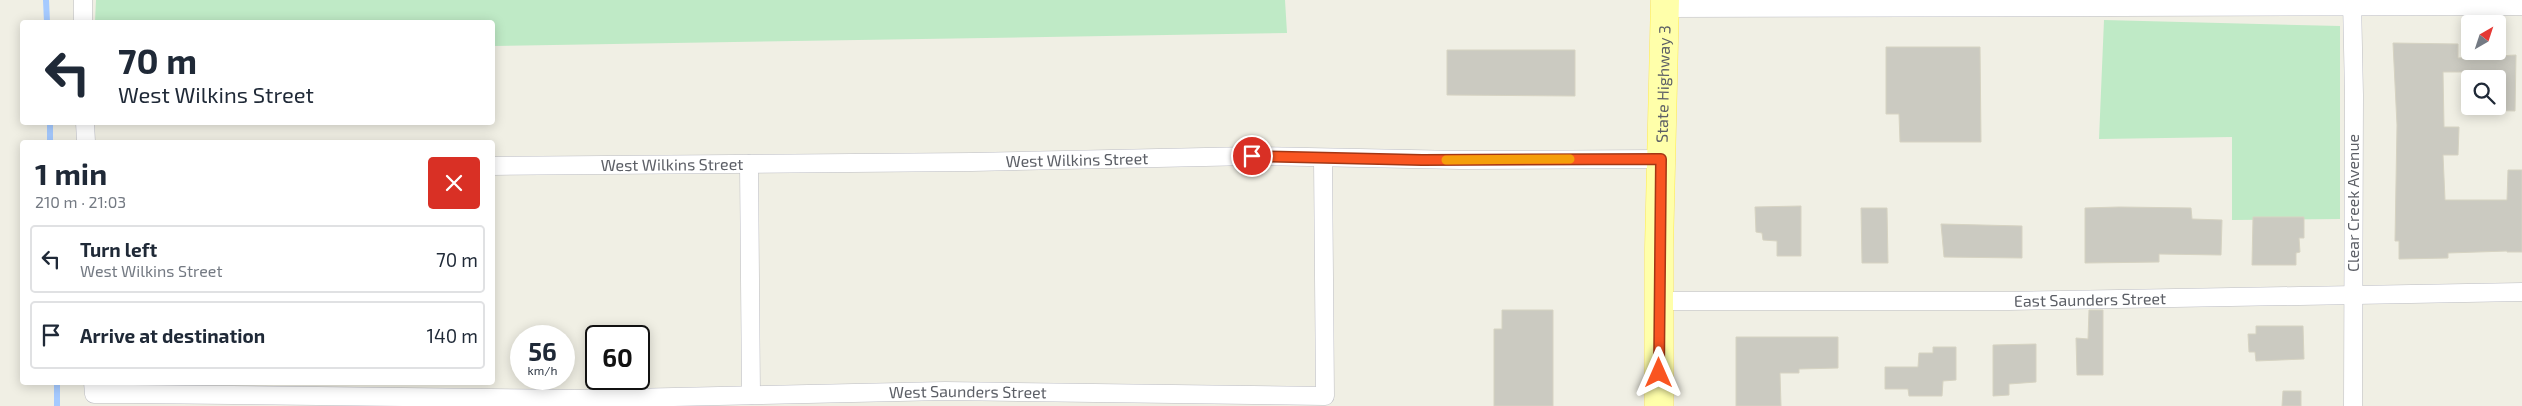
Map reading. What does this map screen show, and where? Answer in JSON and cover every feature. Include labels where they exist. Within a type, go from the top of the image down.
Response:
[{"type":"main road","name":"State Highway 3","points":[[1659,406],[1661,159],[1665,4]]},
{"type":"street","points":[[83,0],[83,20]]},
{"type":"street","points":[[1665,4],[2352,2],[2522,6]]},
{"type":"street","name":"Clear Creek Avenue","points":[[2352,2],[2353,406]]},
{"type":"street","points":[[85,125],[86,140]]},
{"type":"street","name":"West Wilkins Street","points":[[495,166],[982,162],[1252,156],[1322,159],[1661,159]]},
{"type":"street","name":"West Saunders Street","points":[[93,385],[94,394],[583,399],[945,391],[1326,396],[1322,159]]},
{"type":"street","points":[[749,164],[752,395]]},
{"type":"street","name":"East Saunders Street","points":[[1659,301],[2009,301],[2522,292]]},
{"type":"green space","points":[[96,0],[1285,0],[1287,33],[495,46],[495,20],[95,20]]},
{"type":"green space","points":[[2104,20],[2340,26],[2340,219],[2232,220],[2232,137],[2099,139]]},
{"type":"building","points":[[2393,43],[2458,44],[2458,58],[2461,58],[2461,60],[2506,60],[2506,56],[2516,55],[2515,111],[2506,111],[2506,70],[2443,72],[2444,127],[2459,127],[2458,155],[2443,155],[2445,200],[2507,200],[2508,170],[2522,170],[2522,252],[2448,253],[2448,258],[2399,259],[2399,241],[2395,241],[2397,125]]},
{"type":"building","points":[[1886,47],[1980,47],[1981,142],[1900,142],[1899,114],[1886,114]]},
{"type":"building","points":[[1447,50],[1575,50],[1575,96],[1447,95]]},
{"type":"building","points":[[1801,206],[1801,256],[1777,256],[1777,241],[1763,240],[1762,233],[1756,232],[1755,207]]},
{"type":"building","points":[[1861,208],[1887,208],[1888,263],[1862,263]]},
{"type":"building","points":[[2085,208],[2191,208],[2192,219],[2222,220],[2221,255],[2159,254],[2159,262],[2085,263]]},
{"type":"building","points":[[2253,217],[2304,217],[2304,238],[2299,238],[2300,252],[2296,253],[2296,265],[2252,265]]},
{"type":"building","points":[[1941,224],[2022,226],[2022,258],[1944,257]]},
{"type":"building","points":[[1502,310],[1553,310],[1553,406],[1494,406],[1494,329],[1502,329]]},
{"type":"building","points":[[2089,310],[2103,310],[2103,375],[2077,375],[2076,338],[2088,339]]},
{"type":"building","points":[[2256,326],[2303,326],[2304,359],[2256,361],[2255,352],[2249,352],[2248,334],[2256,334]]},
{"type":"building","points":[[1736,337],[1838,337],[1838,368],[1799,369],[1799,373],[1780,373],[1781,406],[1736,406]]},
{"type":"building","points":[[2036,344],[2036,382],[2009,384],[2009,395],[1993,396],[1993,345]]},
{"type":"building","points":[[1933,347],[1956,347],[1956,380],[1943,381],[1942,396],[1909,396],[1908,389],[1885,389],[1885,367],[1918,367],[1919,353],[1933,353]]},
{"type":"building","points":[[2283,391],[2301,391],[2301,406],[2282,406]]},
{"type":"waterway","points":[[46,0],[47,20]]},
{"type":"waterway","points":[[50,125],[50,140]]},
{"type":"waterway","points":[[57,385],[57,406]]},
{"type":"slow traffic","points":[[1446,160],[1570,159]]},
{"type":"route","points":[[1252,156],[1422,160],[1661,159],[1659,373]]}]
